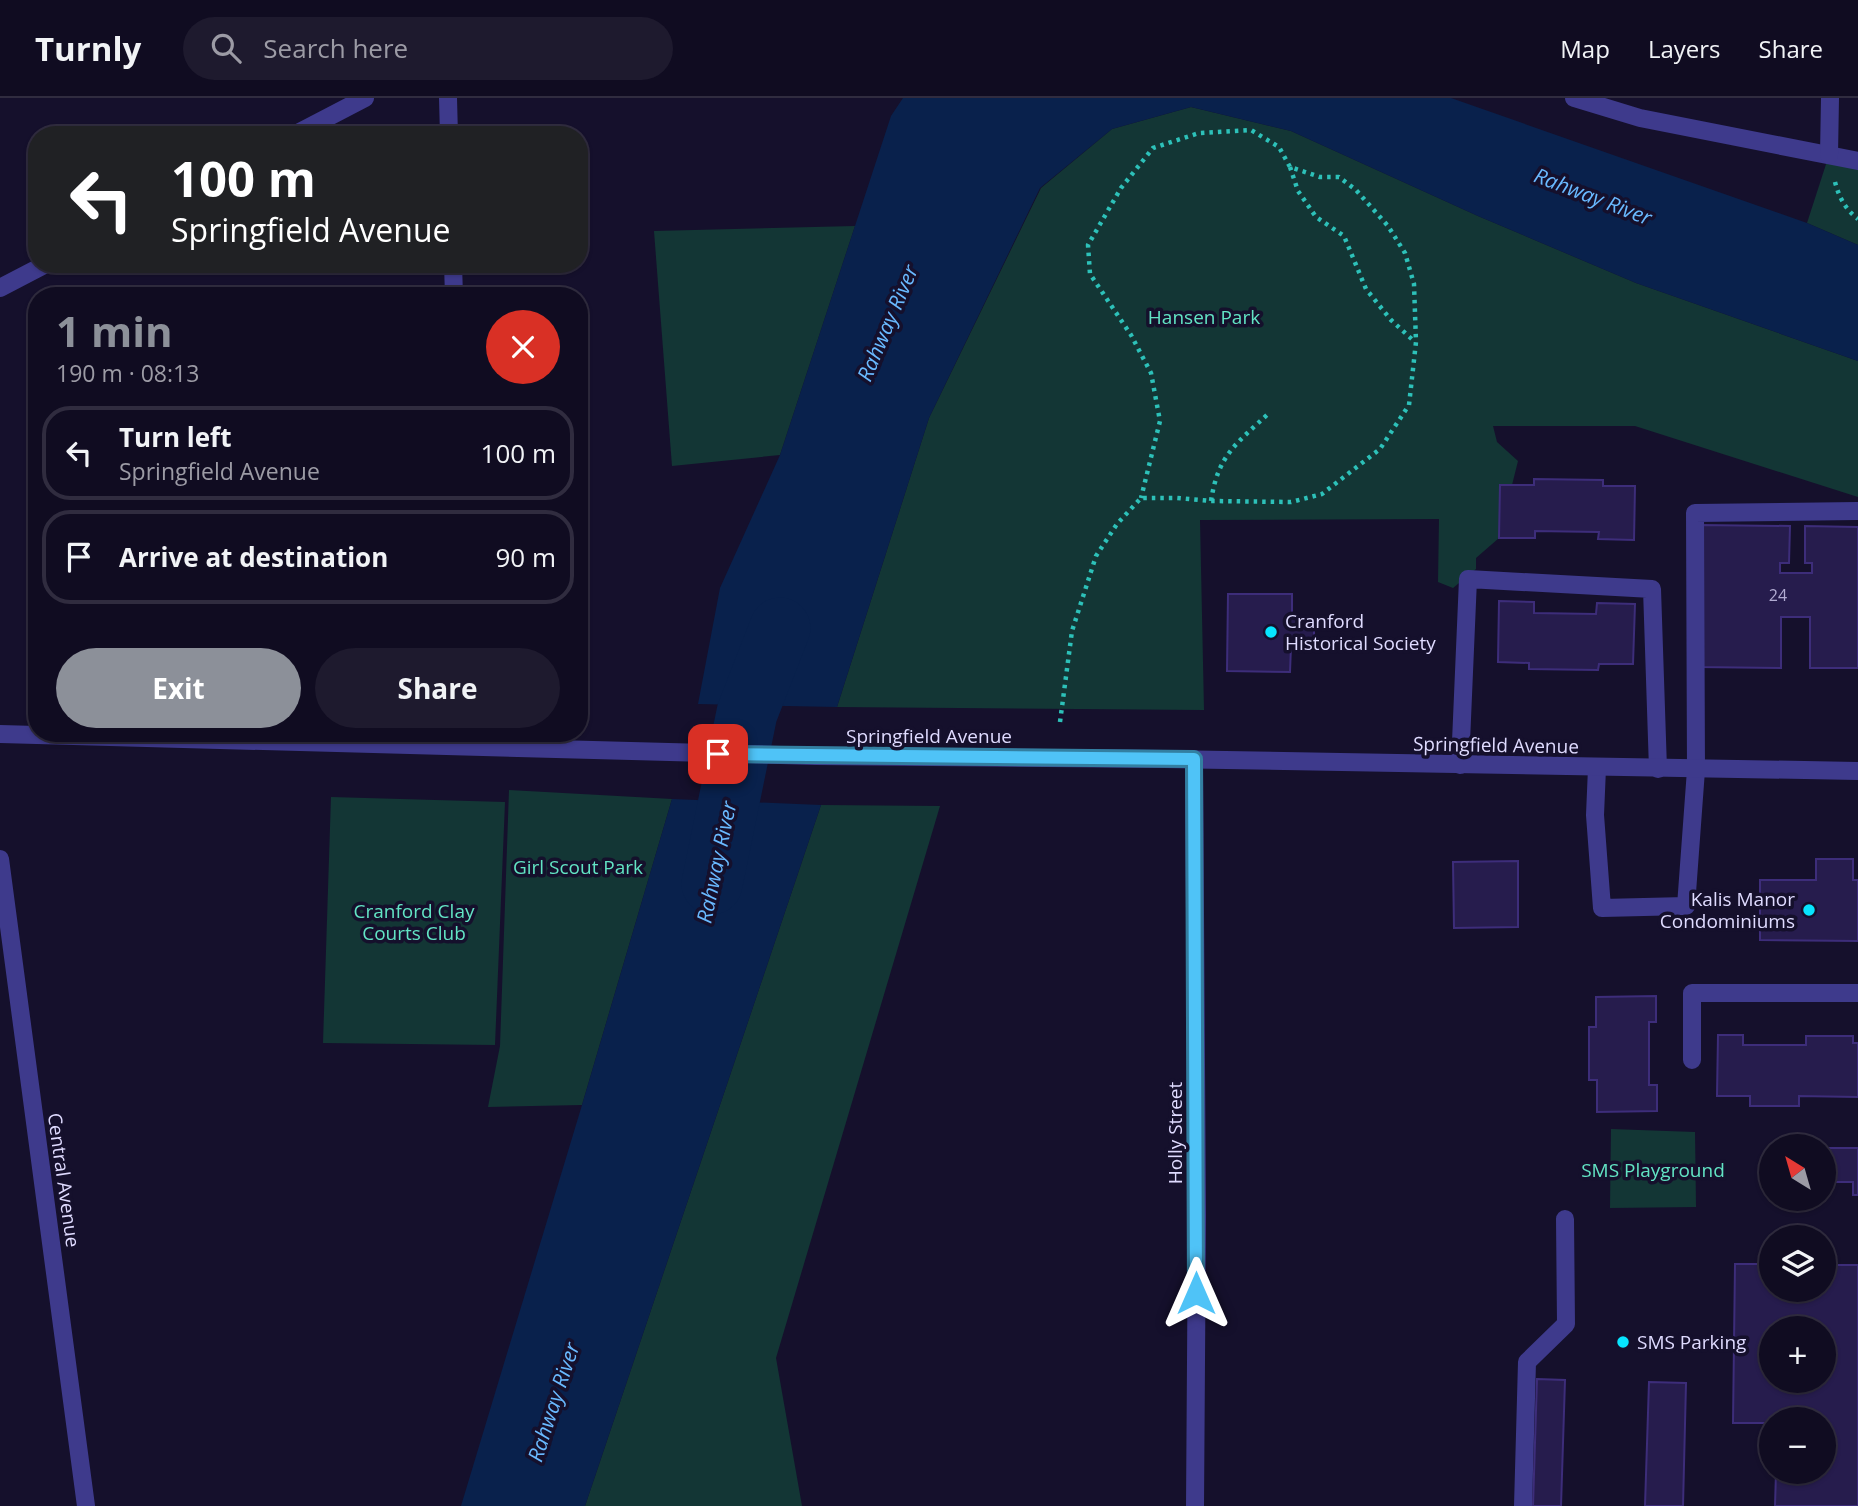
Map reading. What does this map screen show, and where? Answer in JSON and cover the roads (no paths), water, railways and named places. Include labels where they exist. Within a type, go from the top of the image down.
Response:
[{"type":"street","points":[[311,126],[365,98]]},
{"type":"street","points":[[448,98],[449,126]]},
{"type":"street","points":[[1574,98],[1640,118],[1858,161]]},
{"type":"street","points":[[1829,155],[1830,98]]},
{"type":"street","points":[[0,288],[29,273]]},
{"type":"street","points":[[1597,768],[1595,815],[1602,908],[1686,906],[1696,770],[1695,513],[1858,511]]},
{"type":"street","points":[[1460,765],[1468,579],[1651,589],[1658,769]]},
{"type":"street","name":"Springfield Avenue","points":[[0,734],[28,734]]},
{"type":"street","name":"Springfield Avenue","points":[[499,742],[668,753],[1858,771]]},
{"type":"street","name":"Holly Street","points":[[1194,759],[1195,1506]]},
{"type":"street","name":"Central Avenue","points":[[0,859],[86,1506]]},
{"type":"street","points":[[1692,1060],[1692,993],[1858,993]]},
{"type":"street","points":[[1523,1506],[1527,1362],[1566,1324],[1565,1219]]},
{"type":"water","points":[[903,98],[1451,98],[1807,223],[1858,245],[1858,361],[1636,283],[1478,216],[1291,131],[1191,107],[1112,129],[1040,188],[929,418],[837,707],[698,704],[720,588],[780,455],[891,116]]},
{"type":"water","points":[[672,799],[821,805],[585,1506],[461,1506],[582,1105]]},
{"type":"waterway","name":"Rahway River","points":[[712,884],[747,713],[780,628]]},
{"type":"place","name":"Cranford Historical Society","points":[[1271,632]]},
{"type":"place","name":"Kalis Manor Condominiums","points":[[1809,910]]},
{"type":"place","name":"SMS Parking","points":[[1623,1342]]},
{"type":"park label","name":"Hansen Park","points":[[1204,317]]},
{"type":"park label","name":"Girl Scout Park","points":[[578,867]]},
{"type":"park label","name":"Cranford Clay Courts Club","points":[[414,922]]},
{"type":"park label","name":"SMS Playground","points":[[1653,1170]]}]
